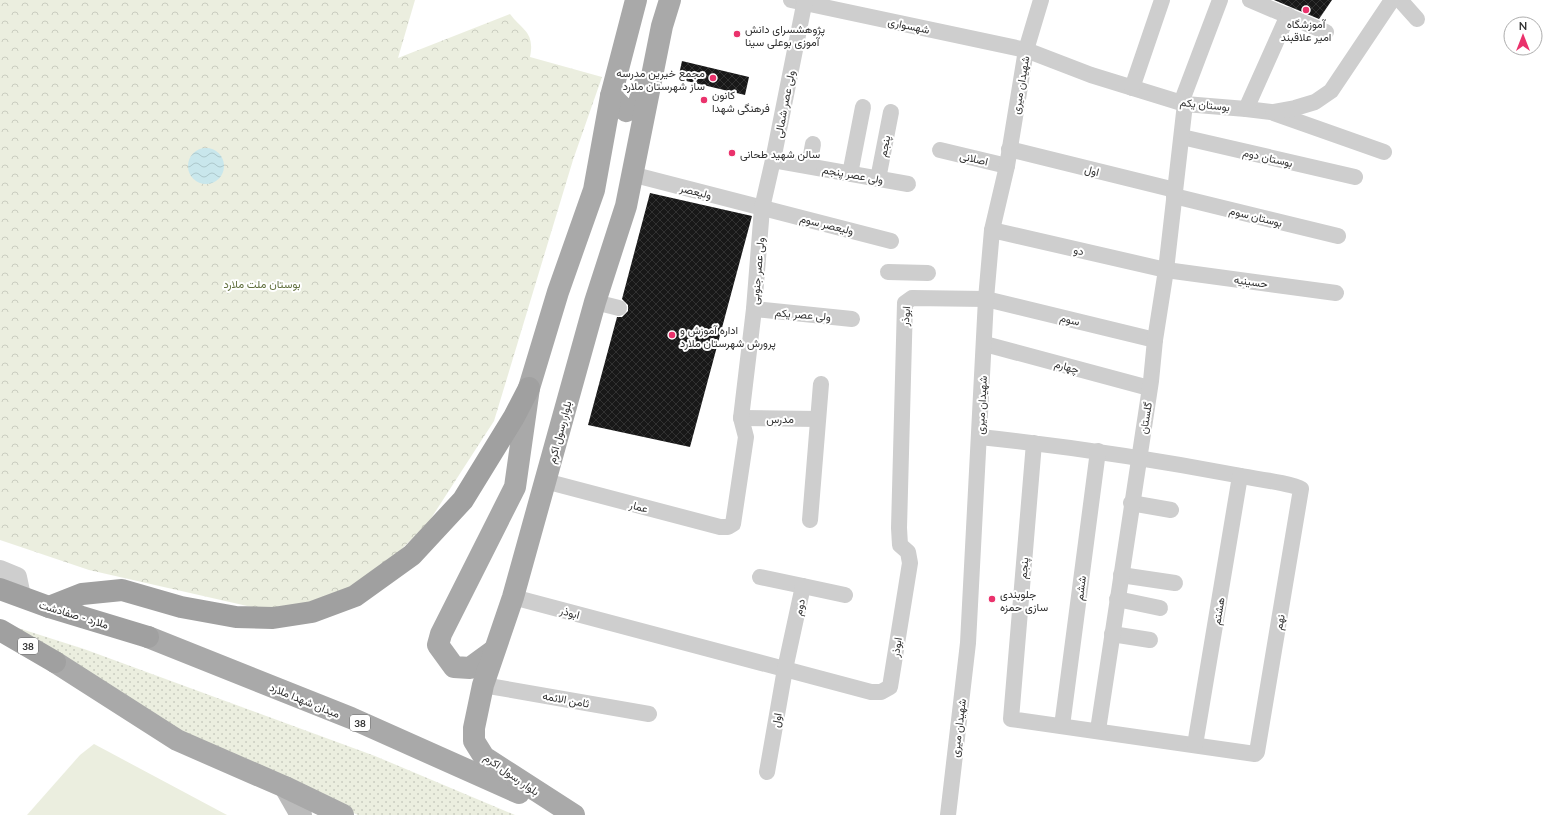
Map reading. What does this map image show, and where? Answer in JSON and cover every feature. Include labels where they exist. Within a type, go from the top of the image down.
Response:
[{"type":"highway","points":[[49,607],[82,594],[122,590],[181,607],[236,617],[274,618],[312,612],[355,596],[412,555],[463,500],[514,417],[529,388]]},
{"type":"highway","name":"ملارد - صفادشت","points":[[0,589],[49,607],[148,637]]},
{"type":"highway","name":"38","points":[[0,630],[55,662]]},
{"type":"main road","points":[[492,652],[470,668],[454,667],[438,645],[441,634],[515,487],[529,388],[558,292],[594,190],[611,96],[636,0]]},
{"type":"main road","name":"بلوار رسول اکرم","points":[[574,815],[484,757],[474,741],[474,728],[482,685],[492,652],[513,597],[595,302],[626,206],[631,174],[662,26],[670,0]]},
{"type":"main road","points":[[611,96],[626,111],[638,106],[662,26]]},
{"type":"main road","points":[[594,190],[610,188],[620,194],[626,206]]},
{"type":"main road","name":"میدان شهدا ملارد","points":[[148,637],[351,718],[570,815]]},
{"type":"main road","name":"38","points":[[55,662],[177,740],[285,787],[343,815]]},
{"type":"main road","points":[[285,787],[301,815]]},
{"type":"street","name":"شهیدان میری","points":[[948,815],[968,643],[980,437],[986,299],[992,230],[1007,166],[1026,50],[1041,0]]},
{"type":"street","points":[[1132,88],[1162,0]]},
{"type":"street","name":"گلستان","points":[[1098,730],[1149,388],[1154,340],[1166,270],[1174,193],[1182,137],[1183,104],[1220,0]]},
{"type":"street","points":[[1250,0],[1326,32]]},
{"type":"street","points":[[1271,112],[1295,108],[1315,102],[1331,91],[1392,0]]},
{"type":"street","points":[[1400,0],[1417,19]]},
{"type":"street","name":"شهسواری","points":[[800,1],[1026,50]]},
{"type":"street","name":"ولی عصر شمالی","points":[[762,208],[773,160],[800,1]]},
{"type":"street","points":[[1246,109],[1288,15]]},
{"type":"street","name":"بوستان یکم","points":[[1026,50],[1091,75],[1183,104],[1271,112],[1384,152]]},
{"type":"street","points":[[850,174],[863,107]]},
{"type":"street","name":"پنجم","points":[[878,179],[891,112]]},
{"type":"street","name":"بوستان دوم","points":[[1182,137],[1355,177]]},
{"type":"street","points":[[809,166],[813,144]]},
{"type":"street","name":"اول","points":[[1009,149],[1174,193]]},
{"type":"street","name":"اصلانی","points":[[940,150],[1007,166]]},
{"type":"street","name":"ولی عصر پنجم","points":[[773,160],[908,184]]},
{"type":"street","name":"ولیعصر","points":[[631,174],[762,208]]},
{"type":"street","name":"بوستان سوم","points":[[1174,193],[1338,236]]},
{"type":"street","name":"ولیعصر سوم","points":[[762,208],[891,241]]},
{"type":"street","name":"ولی عصر جنوبی","points":[[733,524],[746,437],[741,418],[754,309],[762,208]]},
{"type":"street","name":"دو","points":[[992,230],[1166,270]]},
{"type":"street","name":"حسینیه","points":[[1166,270],[1336,293]]},
{"type":"street","points":[[888,272],[920,273],[912,298]]},
{"type":"street","name":"ابوذر","points":[[513,597],[871,692],[881,692],[890,687],[910,563],[908,552],[900,545],[899,528],[905,302],[912,298],[986,299]]},
{"type":"street","name":"سوم","points":[[986,299],[1154,340]]},
{"type":"street","points":[[595,302],[620,308]]},
{"type":"street","name":"ولی عصر یکم","points":[[754,309],[852,318]]},
{"type":"street","name":"چهارم","points":[[984,344],[1149,388]]},
{"type":"street","points":[[810,520],[821,384]]},
{"type":"street","name":"مدرس","points":[[741,418],[818,419]]},
{"type":"street","points":[[980,437],[1098,451],[1240,476]]},
{"type":"street","name":"پنجم","points":[[1034,443],[1010,716],[1013,720],[1062,726]]},
{"type":"street","name":"ششم","points":[[1062,726],[1098,451]]},
{"type":"street","name":"نهم","points":[[1195,745],[1253,754],[1257,752],[1302,493],[1299,488],[1240,476]]},
{"type":"street","name":"هشتم","points":[[1195,745],[1240,476]]},
{"type":"street","name":"عمار","points":[[545,481],[720,527],[728,527],[733,524]]},
{"type":"street","points":[[1132,503],[1171,510]]},
{"type":"street","points":[[0,570],[17,577],[21,596]]},
{"type":"street","points":[[1121,575],[1175,583]]},
{"type":"street","points":[[760,577],[803,586]]},
{"type":"street","name":"دوم","points":[[785,669],[803,586],[845,595]]},
{"type":"street","points":[[1117,599],[1160,608]]},
{"type":"street","points":[[1112,634],[1150,640]]},
{"type":"street","name":"اول","points":[[767,772],[785,669]]},
{"type":"street","name":"ثامن الائمه","points":[[482,685],[649,714]]},
{"type":"street","points":[[1062,726],[1195,745]]},
{"type":"green space","name":"بوستان ملت ملارد","points":[[0,0],[415,0],[398,58],[510,14],[527,32],[531,42],[530,57],[602,77],[573,160],[494,421],[428,523],[373,577],[333,597],[290,610],[260,609],[89,570],[0,540]]},
{"type":"green space","points":[[15,627],[84,649],[375,756],[515,815],[358,815],[179,735]]},
{"type":"green space","points":[[94,744],[227,815],[27,815],[80,755]]},
{"type":"water","points":[[209,148],[219,153],[223,159],[223,173],[219,179],[213,183],[203,184],[193,179],[189,173],[188,163],[193,153],[199,149]]},
{"type":"building","name":"آموزشگاه امیر علاقبند","points":[[1274,0],[1332,0],[1319,19]]},
{"type":"building","name":"مجمع خیرین مدرسه ساز شهرستان ملارد","points":[[682,61],[749,77],[745,95],[678,79]]},
{"type":"building","points":[[650,193],[752,216],[690,447],[588,425],[617,317],[622,317],[628,311],[628,305],[622,299]]},
{"type":"place","name":"آموزشگاه امیر علاقبند","points":[[1306,10]]},
{"type":"place","name":"پژوهشسرای دانش آموزی بوعلی سینا","points":[[737,34]]},
{"type":"place","name":"مجمع خیرین مدرسه ساز شهرستان ملارد","points":[[713,78]]},
{"type":"place","name":"کانون فرهنگی شهدا","points":[[704,100]]},
{"type":"place","name":"سالن شهید طحانی","points":[[732,153]]},
{"type":"place","name":"اداره آموزش و پرورش شهرستان ملارد","points":[[672,335]]},
{"type":"place","name":"جلوبندی سازی حمزه","points":[[992,599]]}]
